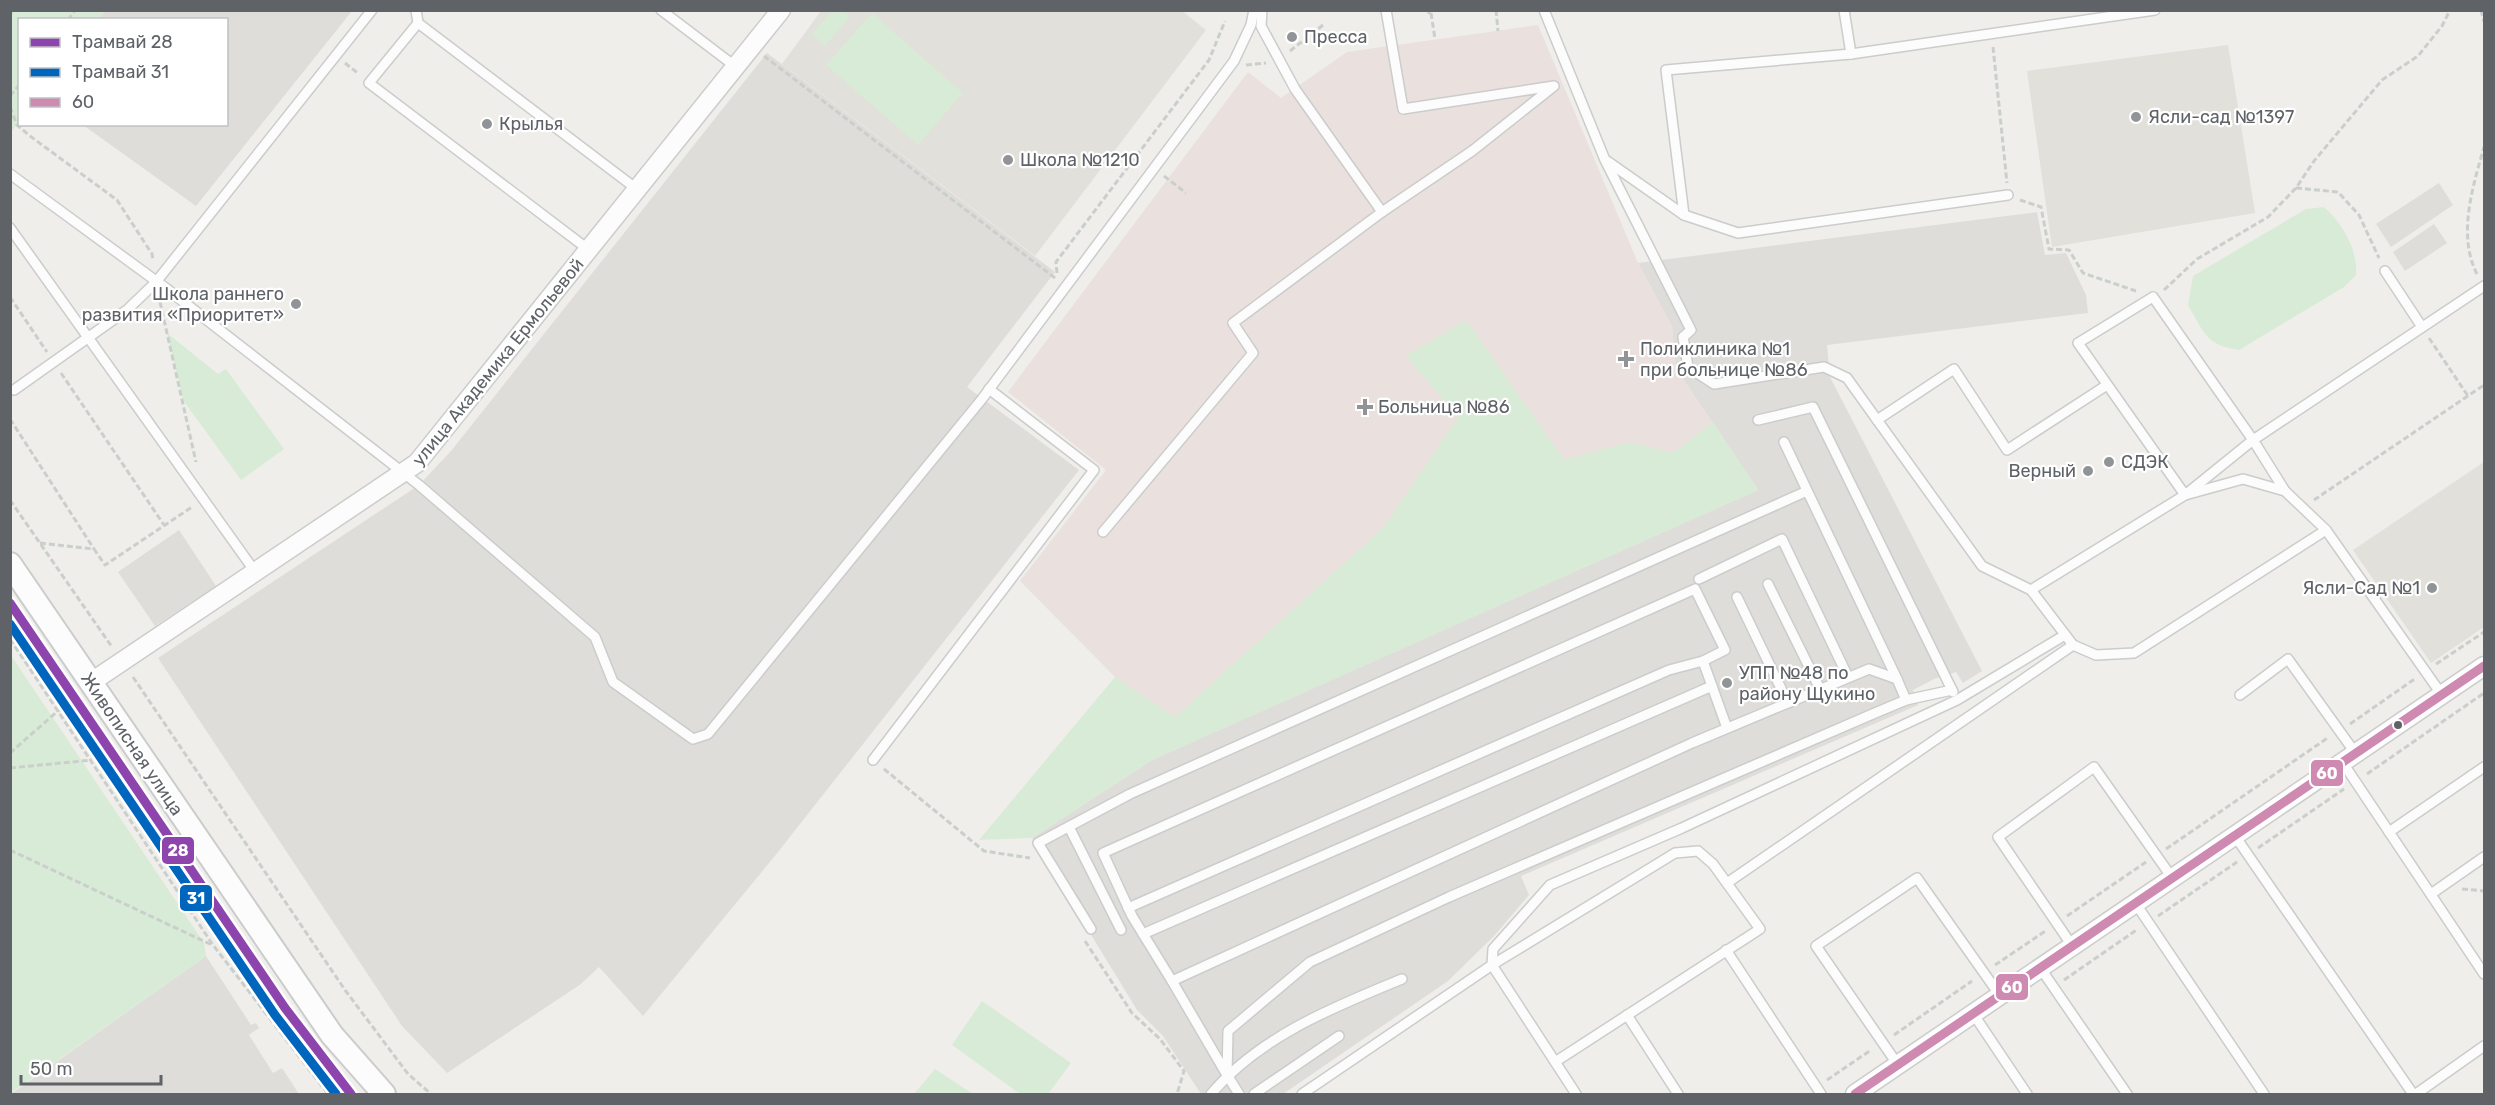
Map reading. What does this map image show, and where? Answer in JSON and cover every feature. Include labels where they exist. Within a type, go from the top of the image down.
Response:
[{"type":"street","name":"улица Академика Ермольевой","points":[[90,683],[404,474],[435,444],[781,10]]},
{"type":"street","name":"Живописная улица","points":[[10,564],[332,1035],[384,1095]]},
{"type":"street","points":[[1855,1095],[2484,666]]},
{"type":"lane","points":[[14,390],[127,310],[156,282],[372,10]]},
{"type":"lane","points":[[417,10],[418,23],[369,83],[589,250]]},
{"type":"lane","points":[[661,10],[736,68]]},
{"type":"lane","points":[[10,174],[156,282],[404,474],[596,637],[613,682],[693,738],[708,734],[989,388],[1234,61],[1251,25],[1254,10]]},
{"type":"lane","points":[[1262,10],[1261,26],[1295,89],[1382,212]]},
{"type":"lane","points":[[1103,532],[1253,353],[1233,323],[1382,212],[1472,151],[1554,86],[1402,109],[1386,10]]},
{"type":"lane","points":[[1544,10],[1605,160],[1691,330],[1683,337],[1688,367],[1714,384],[1824,367],[1846,378],[1982,566],[2031,590],[2073,645],[2096,655],[2134,653],[2326,530]]},
{"type":"lane","points":[[1844,10],[1851,54]]},
{"type":"lane","points":[[1684,215],[1666,70],[1851,54],[2115,13],[2155,10]]},
{"type":"lane","points":[[418,23],[638,190]]},
{"type":"lane","points":[[1605,160],[1684,215],[1738,233],[2008,195]]},
{"type":"lane","points":[[10,228],[256,573]]},
{"type":"lane","points":[[2385,271],[2422,327]]},
{"type":"lane","points":[[2031,590],[2185,495],[2253,440],[2484,286]]},
{"type":"lane","points":[[2185,495],[2078,343],[2152,297],[2253,440],[2285,490],[2326,530],[2442,695]]},
{"type":"lane","points":[[1877,420],[1954,369],[2007,450],[2108,385]]},
{"type":"lane","points":[[873,760],[1094,470],[989,388]]},
{"type":"lane","points":[[1758,420],[1813,407],[1957,700]]},
{"type":"lane","points":[[1784,442],[1906,700]]},
{"type":"lane","points":[[2185,495],[2243,479],[2285,490]]},
{"type":"lane","points":[[1091,929],[1038,843],[1130,794],[1807,491]]},
{"type":"lane","points":[[1699,579],[1782,539],[1848,677]]},
{"type":"lane","points":[[1768,584],[1820,689]]},
{"type":"lane","points":[[1128,908],[1669,670],[1703,661],[1725,650],[1695,589],[1103,853],[1128,908],[1239,1095]]},
{"type":"lane","points":[[1737,597],[1788,702]]},
{"type":"lane","points":[[1576,1095],[1492,965],[1493,949],[1550,885],[1682,828],[1957,700],[2065,635]]},
{"type":"lane","points":[[1727,883],[2073,645]]},
{"type":"lane","points":[[2240,695],[2288,660],[2350,758],[2355,781],[2484,974]]},
{"type":"lane","points":[[1703,661],[1727,728]]},
{"type":"lane","points":[[1172,981],[1727,728],[1848,677],[1869,669],[1897,679]]},
{"type":"lane","points":[[1143,934],[1712,686]]},
{"type":"lane","points":[[1227,1076],[1228,1031],[1310,962],[1449,897],[1906,700],[1952,690]]},
{"type":"lane","points":[[2389,832],[2484,766]]},
{"type":"lane","points":[[2073,947],[1998,837],[2094,767],[2173,879]]},
{"type":"lane","points":[[1069,827],[1121,930]]},
{"type":"lane","points":[[2235,836],[2415,1095],[2484,1046]]},
{"type":"lane","points":[[1302,1095],[1492,965],[1675,853],[1698,851],[1713,864],[1760,929],[1555,1062]]},
{"type":"lane","points":[[2431,894],[2484,857]]},
{"type":"lane","points":[[1898,1065],[1816,946],[1917,878],[2001,997]]},
{"type":"lane","points":[[2136,904],[2264,1095]]},
{"type":"lane","points":[[1726,950],[1821,1095]]},
{"type":"lane","points":[[2041,969],[2127,1095]]},
{"type":"lane","points":[[1212,1095],[1227,1076],[1310,1017],[1402,979]]},
{"type":"lane","points":[[1627,1015],[1678,1095]]},
{"type":"lane","points":[[1974,1015],[2027,1095]]},
{"type":"lane","points":[[1254,1095],[1339,1036]]},
{"type":"path","points":[[10,16],[12,10]]},
{"type":"path","points":[[1496,10],[1498,31]]},
{"type":"path","points":[[1991,33],[2008,195],[2041,207],[2049,249],[2069,250],[2083,273],[2152,297],[2170,286],[2197,259],[2268,217],[2296,188],[2314,161],[2382,80],[2418,56],[2442,26],[2450,10]]},
{"type":"path","points":[[2481,10],[2484,22]]},
{"type":"path","points":[[1430,12],[1435,39]]},
{"type":"path","points":[[752,47],[1059,281],[1056,262],[1209,60],[1225,21]]},
{"type":"path","points":[[343,62],[369,83]]},
{"type":"path","points":[[10,107],[18,125]]},
{"type":"path","points":[[19,126],[117,201],[152,254],[196,466]]},
{"type":"path","points":[[2484,147],[2472,190],[2468,237],[2471,262],[2484,286]]},
{"type":"path","points":[[1162,174],[1186,193]]},
{"type":"path","points":[[2296,188],[2338,192],[2359,215],[2385,271]]},
{"type":"path","points":[[10,297],[164,525]]},
{"type":"path","points":[[2422,327],[2468,396]]},
{"type":"path","points":[[2302,507],[2484,385]]},
{"type":"path","points":[[10,419],[105,565],[181,515]]},
{"type":"path","points":[[10,501],[122,661],[345,990],[408,1074],[431,1095]]},
{"type":"path","points":[[40,543],[94,549]]},
{"type":"path","points":[[10,639],[213,945],[328,1095]]},
{"type":"path","points":[[2054,987],[2484,693]]},
{"type":"path","points":[[10,753],[59,710]]},
{"type":"path","points":[[10,768],[92,760]]},
{"type":"path","points":[[873,760],[984,851],[1030,857],[1036,867]]},
{"type":"path","points":[[10,850],[213,945]]},
{"type":"path","points":[[1081,935],[1132,1013],[1161,1039],[1184,1071],[1177,1095]]},
{"type":"shaded area","points":[[105,10],[352,11],[196,206],[84,126],[228,126],[228,18],[99,18]]},
{"type":"shaded area","name":"Школа №1210","points":[[821,11],[1182,11],[1206,30],[1035,256],[782,64]]},
{"type":"shaded area","name":"Больница №86","points":[[1538,25],[1638,263],[1672,327],[1676,369],[1758,490],[1152,760],[1115,677],[1020,581],[1106,470],[1008,392],[1248,72],[1281,98],[1347,52]]},
{"type":"shaded area","name":"Ясли-сад №1397","points":[[2228,45],[2255,213],[2052,247],[2027,71]]},
{"type":"shaded area","points":[[767,53],[1055,272],[967,387],[1079,470],[774,857],[643,1016],[599,967],[581,984],[447,1073],[402,1026],[158,658],[419,485],[451,451]]},
{"type":"shaded area","points":[[2439,183],[2453,205],[2391,247],[2376,224]]},
{"type":"shaded area","points":[[2037,212],[2045,255],[2066,253],[2086,295],[2088,313],[1827,345],[1830,377],[1982,671],[1963,683],[1956,672],[1934,679],[1913,690],[1918,705],[1521,876],[1529,895],[1494,936],[1448,981],[1283,1094],[1201,1094],[1163,1036],[1137,1010],[1032,838],[1152,760],[1758,490],[1676,369],[1672,327],[1638,263]]},
{"type":"shaded area","points":[[2434,224],[2447,243],[2405,271],[2393,252]]},
{"type":"shaded area","name":"Ясли-Сад №1","points":[[2484,462],[2484,627],[2431,663],[2353,550]]},
{"type":"shaded area","points":[[179,530],[216,586],[155,626],[118,572]]},
{"type":"shaded area","points":[[206,956],[251,1025],[256,1023],[259,1028],[249,1035],[273,1073],[282,1068],[299,1094],[11,1094]]},
{"type":"green space","points":[[832,10],[843,11],[850,16],[825,46],[812,34]]},
{"type":"green space","points":[[10,11],[105,11],[99,18],[18,18],[18,123],[11,132]]},
{"type":"green space","points":[[872,13],[963,93],[918,145],[826,65]]},
{"type":"green space","points":[[2324,207],[2348,238],[2355,256],[2356,275],[2344,287],[2239,350],[2212,341],[2202,330],[2188,305],[2193,276],[2306,209]]},
{"type":"green space","points":[[1466,320],[1564,460],[1630,442],[1673,453],[1713,422],[1758,490],[1152,760],[1032,838],[979,840],[1115,677],[1175,717],[1384,527],[1458,417],[1406,356]]},
{"type":"green space","points":[[167,333],[218,374],[226,369],[284,449],[241,480],[183,400]]},
{"type":"green space","points":[[10,654],[204,943],[206,956],[11,1093]]},
{"type":"green space","points":[[982,1001],[1071,1063],[1048,1094],[1020,1094],[952,1045]]},
{"type":"green space","points":[[935,1069],[973,1094],[914,1094]]},
{"type":"tram line","name":"28","points":[[10,603],[285,1008],[351,1094]]},
{"type":"tram line","name":"31","points":[[10,624],[275,1015],[336,1094]]},
{"type":"transit line","name":"60","points":[[1855,1094],[2484,666]]},
{"type":"place","name":"Пресса","points":[[1292,37]]},
{"type":"place","name":"Ясли-сад №1397","points":[[2136,117]]},
{"type":"place","name":"Крылья","points":[[487,124]]},
{"type":"place","name":"Школа №1210","points":[[1008,160]]},
{"type":"place","name":"Школа раннего развития «Приоритет»","points":[[296,304]]},
{"type":"place","name":"Поликлиника №1 при больнице №86","points":[[1626,359]]},
{"type":"place","name":"Больница №86","points":[[1365,407]]},
{"type":"place","name":"СДЭК","points":[[2109,462]]},
{"type":"place","name":"Верный","points":[[2088,471]]},
{"type":"place","name":"Ясли-Сад №1","points":[[2432,588]]},
{"type":"place","name":"УПП №48 по району Щукино","points":[[1727,683]]}]
